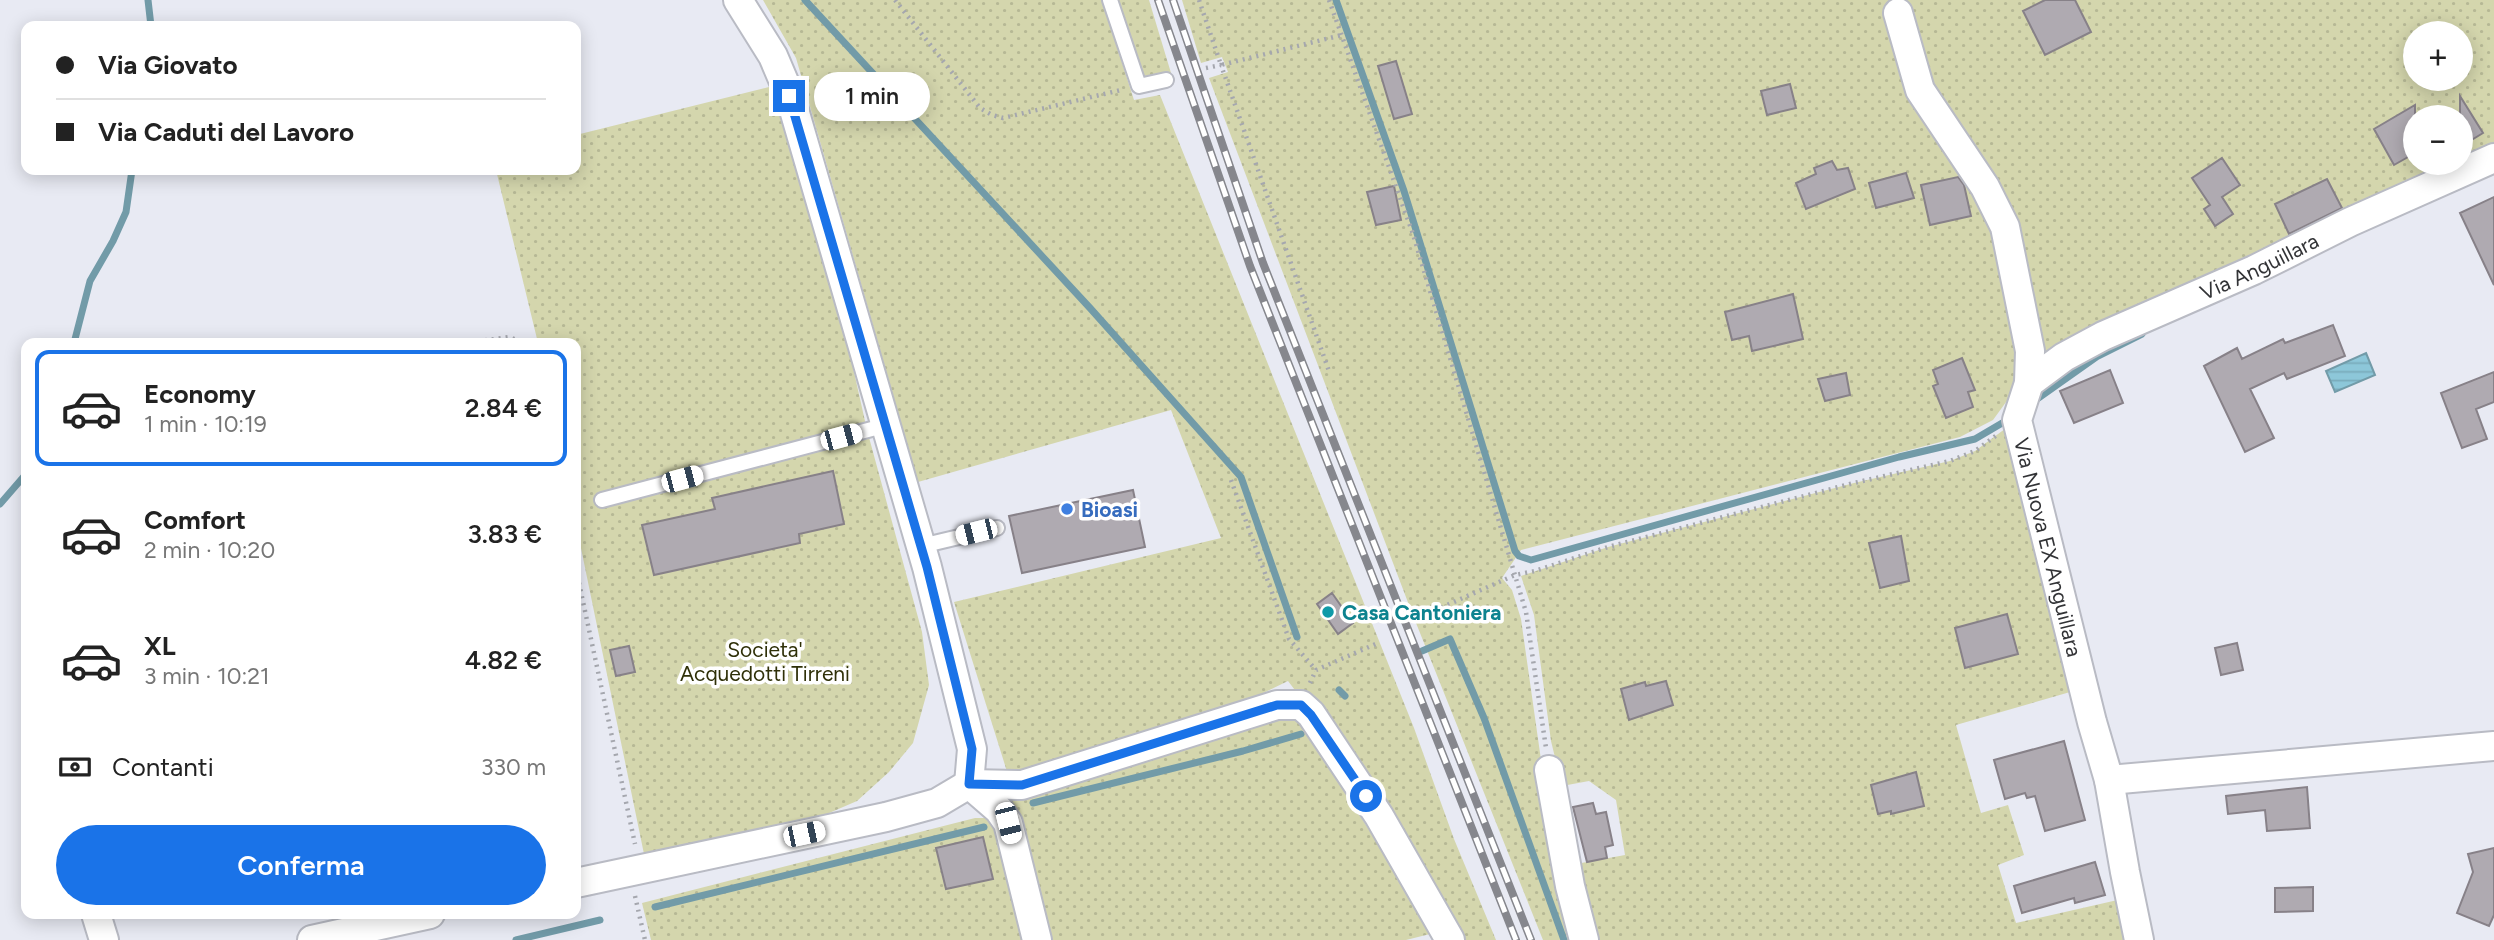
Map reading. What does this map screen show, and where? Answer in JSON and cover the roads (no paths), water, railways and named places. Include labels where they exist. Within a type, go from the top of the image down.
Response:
[{"type":"street","points":[[738,0],[773,56],[789,96],[887,425],[972,749],[969,784]]},
{"type":"street","name":"Via Nuova EX Anguillara","points":[[1898,13],[1920,90],[1985,187],[2005,226],[2030,351],[2029,383],[2017,420],[2092,722],[2109,780],[2124,872],[2139,940]]},
{"type":"street","name":"Via Anguillara","points":[[2029,383],[2064,357],[2103,336],[2254,270],[2350,222],[2492,164]]},
{"type":"street","points":[[581,882],[886,817],[937,803],[969,784],[1022,785],[1277,705],[1301,705],[1311,715],[1379,816],[1450,940]]},
{"type":"street","points":[[2109,780],[2494,746]]},
{"type":"street","points":[[1549,770],[1570,886],[1584,940]]},
{"type":"street","points":[[969,784],[999,810],[1008,823],[1037,940]]},
{"type":"street","points":[[98,919],[104,940]]},
{"type":"street","points":[[312,940],[407,919]]},
{"type":"lane","points":[[1110,0],[1139,86],[1166,80]]},
{"type":"lane","points":[[602,500],[887,425]]},
{"type":"lane","points":[[920,545],[997,528]]},
{"type":"water","points":[[2366,353],[2375,375],[2335,392],[2326,371]]},
{"type":"waterway","points":[[148,0],[150,21]]},
{"type":"waterway","points":[[805,0],[1090,308],[1241,477],[1297,637]]},
{"type":"waterway","points":[[1336,0],[1404,191],[1515,551],[1519,556],[1531,560],[1899,457],[1975,439],[2009,419]]},
{"type":"waterway","points":[[75,338],[90,281],[126,212],[131,175]]},
{"type":"waterway","points":[[2033,402],[2098,356],[2142,334]]},
{"type":"waterway","points":[[0,504],[21,480]]},
{"type":"waterway","points":[[1422,651],[1450,639],[1484,718],[1564,940]]},
{"type":"waterway","points":[[1339,690],[1345,696]]},
{"type":"waterway","points":[[1033,803],[1301,734]]},
{"type":"waterway","points":[[655,907],[984,827]]},
{"type":"waterway","points":[[516,940],[600,920]]},
{"type":"railway","points":[[1158,0],[1250,266],[1516,940]]},
{"type":"railway","points":[[1173,0],[1263,263],[1531,940]]},
{"type":"place","name":"Bioasi","points":[[1067,509]]},
{"type":"place","name":"Casa Cantoniera","points":[[1328,612]]},
{"type":"park label","name":"Societa' Acquedotti Tirreni","points":[[765,661]]}]
